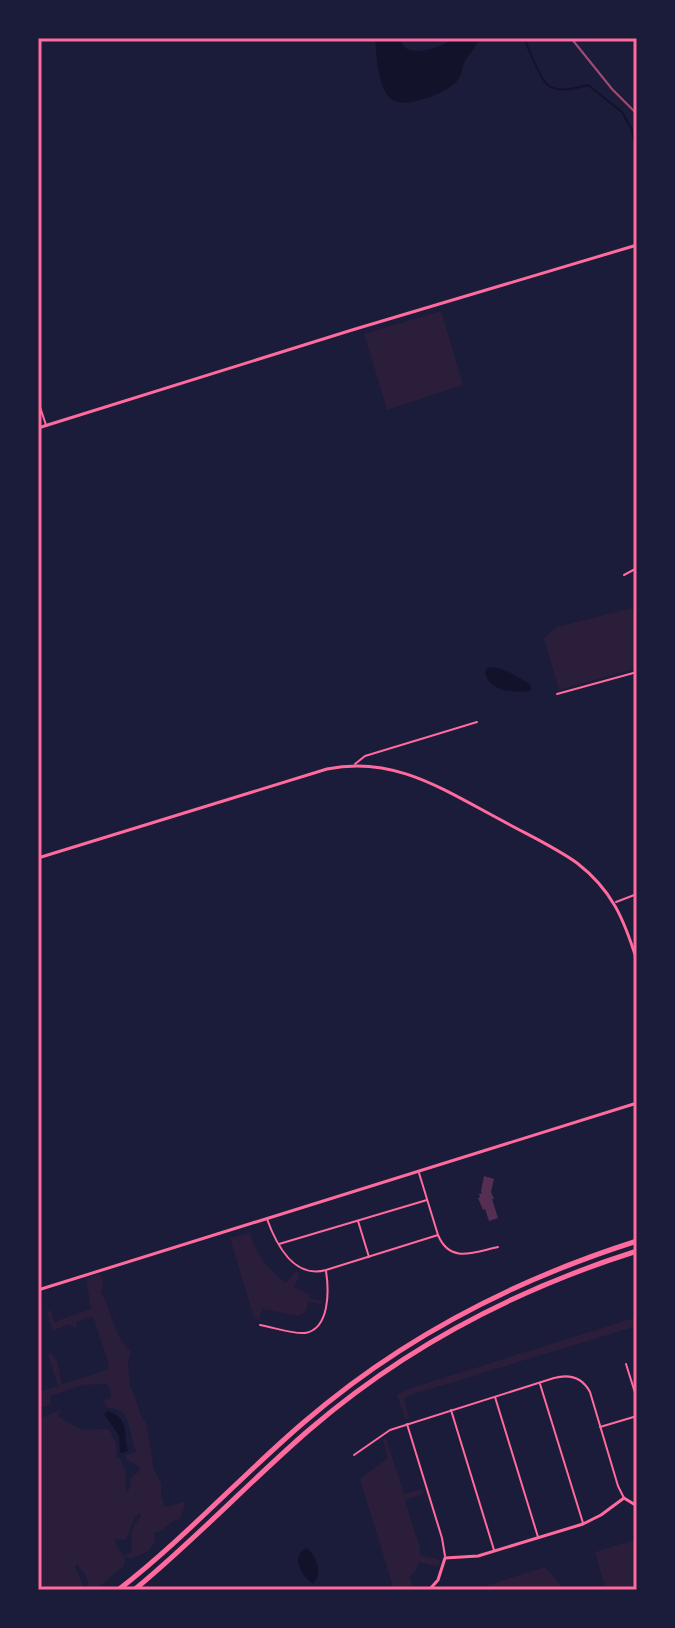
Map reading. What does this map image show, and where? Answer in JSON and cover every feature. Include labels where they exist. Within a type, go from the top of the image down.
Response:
[{"type":"highway","points":[[118,1590],[165,1551],[305,1421],[384,1361],[434,1329],[509,1289],[637,1241]]},
{"type":"highway","points":[[134,1590],[308,1431],[379,1375],[450,1330],[512,1298],[579,1270],[637,1251]]},
{"type":"street","points":[[38,428],[637,245]]},
{"type":"street","points":[[38,401],[46,425]]},
{"type":"street","points":[[624,575],[637,568]]},
{"type":"street","points":[[557,694],[637,672]]},
{"type":"street","points":[[354,765],[365,756],[477,722]]},
{"type":"street","points":[[38,858],[327,769],[354,765],[378,766],[425,780],[573,860],[597,881],[614,903],[637,961]]},
{"type":"street","points":[[614,903],[637,894]]},
{"type":"street","points":[[38,1290],[637,1103]]},
{"type":"street","points":[[418,1172],[438,1235],[447,1249],[460,1254],[498,1247]]},
{"type":"street","points":[[278,1245],[427,1200]]},
{"type":"street","points":[[267,1219],[278,1245],[288,1258],[303,1270],[315,1273],[438,1235]]},
{"type":"street","points":[[358,1220],[369,1257]]},
{"type":"street","points":[[260,1325],[303,1333],[316,1328],[322,1320],[325,1306],[328,1285],[326,1270]]},
{"type":"street","points":[[626,1364],[637,1399]]},
{"type":"street","points":[[354,1455],[383,1434],[407,1424],[560,1376],[575,1378],[590,1392],[624,1498],[637,1506]]},
{"type":"street","points":[[539,1382],[583,1524]]},
{"type":"street","points":[[495,1396],[539,1537]]},
{"type":"street","points":[[451,1410],[494,1551]]},
{"type":"street","points":[[600,1427],[637,1416]]},
{"type":"street","points":[[407,1424],[442,1538],[445,1558],[438,1580],[429,1590]]},
{"type":"street","points":[[445,1558],[472,1558],[583,1524],[624,1498]]},
{"type":"shaded area","points":[[375,38],[400,38],[407,49],[418,51],[438,47],[452,38],[480,38],[466,59],[458,80],[435,95],[405,103],[391,99],[383,87]]},
{"type":"shaded area","points":[[441,311],[463,385],[387,410],[364,334]]},
{"type":"shaded area","points":[[632,608],[637,619],[637,668],[559,690],[544,638],[557,627]]},
{"type":"shaded area","points":[[488,667],[516,676],[531,685],[531,691],[510,691],[491,684],[485,672]]},
{"type":"shaded area","points":[[250,1233],[260,1255],[274,1273],[286,1283],[296,1271],[300,1274],[294,1287],[309,1294],[309,1298],[322,1301],[321,1304],[308,1302],[305,1313],[298,1316],[262,1309],[259,1320],[254,1318],[230,1238]]},
{"type":"shaded area","points":[[100,1275],[103,1284],[101,1292],[114,1324],[121,1340],[131,1351],[128,1363],[130,1386],[147,1425],[154,1470],[162,1484],[165,1507],[184,1502],[185,1505],[180,1519],[154,1533],[155,1543],[147,1552],[132,1559],[125,1557],[124,1566],[95,1590],[90,1590],[86,1576],[77,1564],[82,1590],[38,1590],[38,1419],[61,1410],[58,1417],[79,1428],[109,1429],[116,1443],[117,1458],[120,1458],[125,1471],[126,1491],[131,1478],[140,1468],[125,1455],[136,1452],[126,1416],[108,1408],[103,1401],[111,1398],[106,1384],[83,1385],[50,1396],[50,1405],[42,1407],[38,1402],[38,1392],[58,1386],[48,1355],[51,1353],[57,1360],[62,1384],[107,1370],[109,1365],[94,1319],[91,1317],[76,1322],[76,1328],[69,1324],[52,1331],[47,1313],[51,1311],[54,1323],[91,1309],[86,1279]],"holes":[[[140,1513],[141,1517],[132,1531],[131,1552],[124,1556],[115,1539],[126,1540],[135,1516]]]},
{"type":"shaded area","points":[[637,1317],[637,1326],[407,1396],[404,1399],[409,1418],[405,1419],[397,1395],[405,1390]]},
{"type":"shaded area","points":[[107,1411],[123,1422],[128,1451],[120,1453],[119,1436],[104,1414]]},
{"type":"shaded area","points":[[386,1438],[404,1494],[422,1489],[424,1494],[405,1500],[420,1555],[440,1560],[439,1567],[419,1562],[416,1571],[409,1577],[414,1590],[394,1590],[360,1479],[388,1458],[383,1440]]},
{"type":"shaded area","points":[[637,1539],[637,1590],[565,1590],[605,1586],[595,1552]]},
{"type":"shaded area","points":[[307,1548],[318,1565],[318,1575],[313,1584],[298,1561]]},
{"type":"shaded area","points":[[545,1567],[565,1590],[465,1590]]},
{"type":"building","points":[[484,1176],[494,1179],[491,1192],[498,1218],[489,1221],[478,1198],[482,1193]]},
{"type":"waterway","points":[[524,38],[538,71],[549,86],[563,90],[588,85],[622,112],[632,130],[637,153]]},
{"type":"railway","points":[[571,38],[612,89],[637,114]]}]
